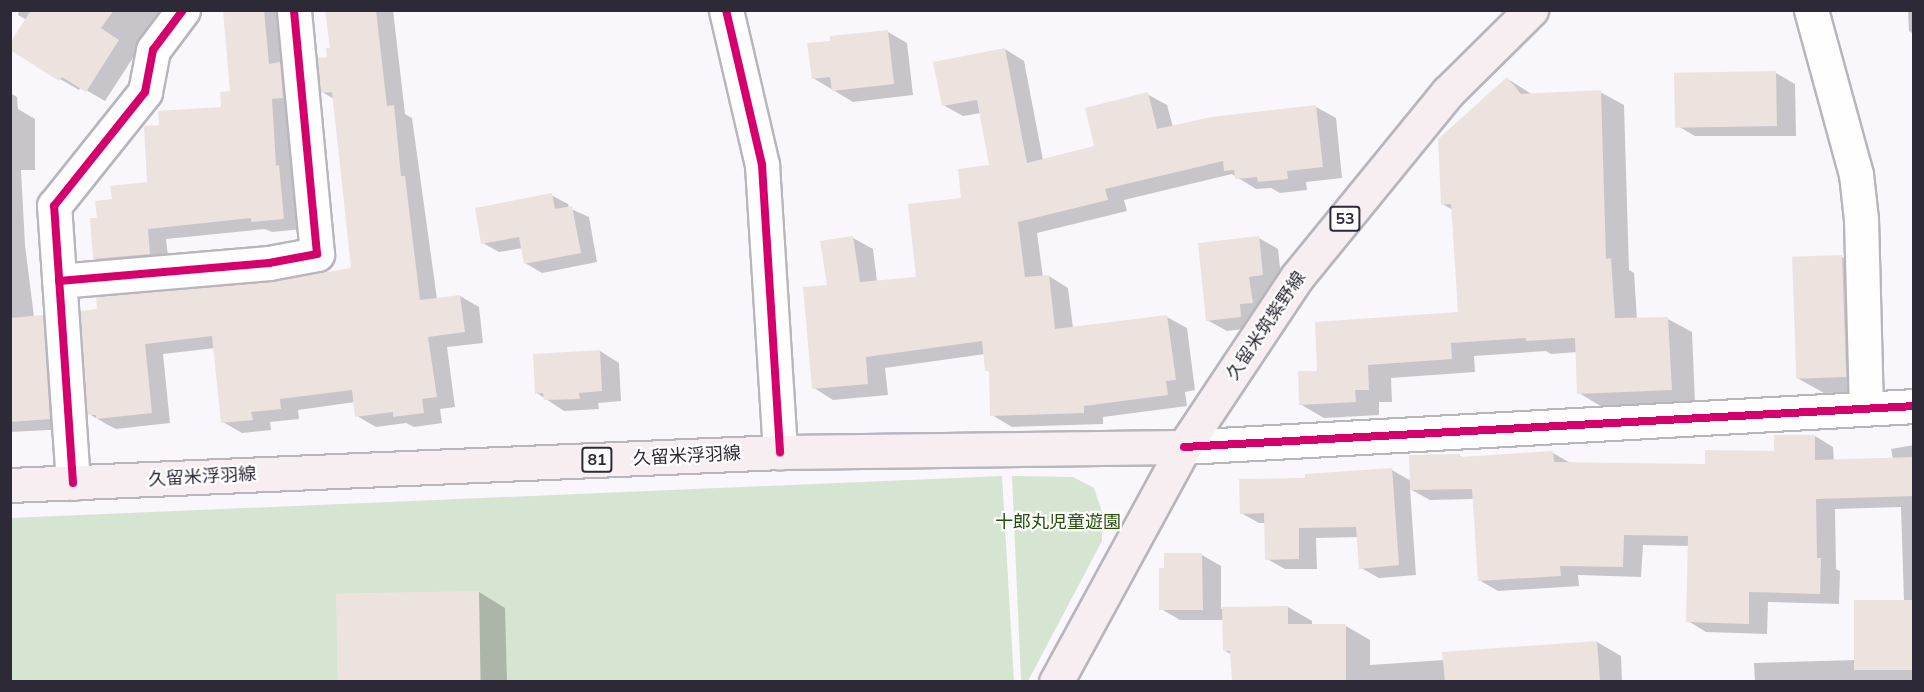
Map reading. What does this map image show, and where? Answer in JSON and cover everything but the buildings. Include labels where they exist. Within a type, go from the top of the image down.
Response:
[{"type":"main road","name":"久留米筑紫野線","points":[[1056,681],[1184,447],[1297,277],[1448,92],[1531,10]]},
{"type":"main road","name":"久留米浮羽線","points":[[10,485],[780,452],[1184,447]]},
{"type":"street","points":[[73,483],[54,206],[145,92],[153,50],[183,10]]},
{"type":"street","points":[[59,281],[269,263],[317,254],[294,10]]},
{"type":"street","points":[[726,10],[762,165],[780,452]]},
{"type":"street","points":[[1811,10],[1856,174],[1861,219],[1866,408]]},
{"type":"street","points":[[1184,447],[1914,406]]},
{"type":"green space","points":[[1002,476],[1014,681],[11,681],[10,518]]},
{"type":"green space","name":"十郎丸児童遊園","points":[[1012,476],[1073,477],[1094,488],[1102,512],[1102,541],[1028,681],[1021,681]]},
{"type":"cycle path","points":[[73,483],[54,206],[145,92],[153,50],[183,10]]},
{"type":"cycle path","points":[[59,281],[269,263],[317,254],[294,10]]},
{"type":"cycle path","points":[[726,10],[762,165],[780,452]]},
{"type":"cycle path","points":[[1184,447],[1914,406]]}]
